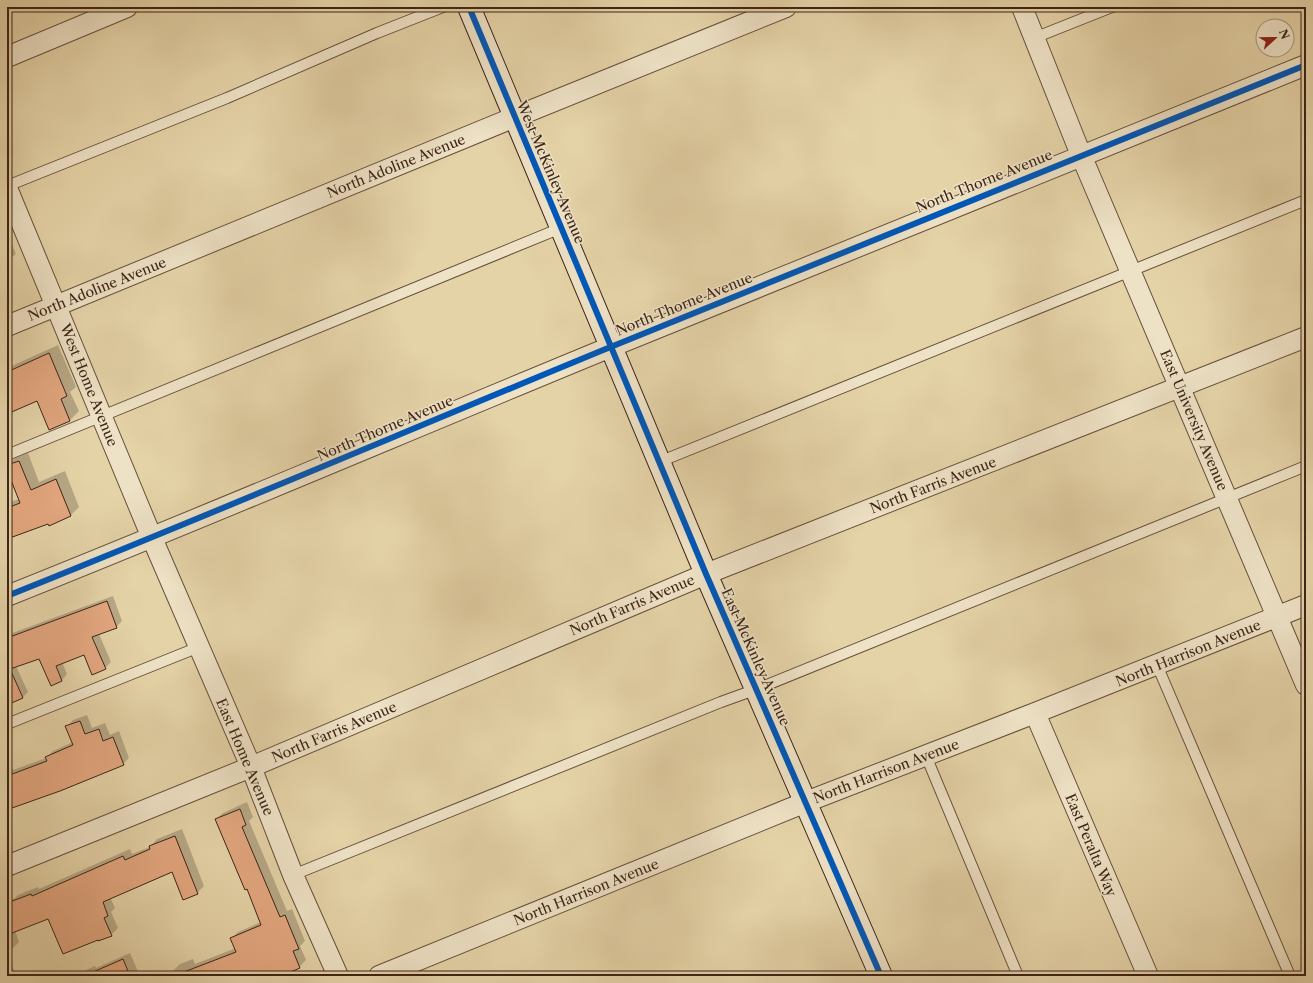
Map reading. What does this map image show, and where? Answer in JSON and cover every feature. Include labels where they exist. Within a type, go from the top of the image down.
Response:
[{"type":"main road","name":"West McKinley Avenue","points":[[469,7],[611,346]]},
{"type":"main road","name":"East McKinley Avenue","points":[[611,346],[706,574],[881,976]]},
{"type":"street","points":[[7,57],[127,7]]},
{"type":"street","name":"North Adoline Avenue","points":[[7,326],[786,7]]},
{"type":"street","name":"East University Avenue","points":[[1022,7],[1081,155],[1181,387],[1306,685]]},
{"type":"street","name":"North Thorne Avenue","points":[[7,596],[152,538],[611,346],[1306,65]]},
{"type":"street","name":"West Home Avenue","points":[[7,187],[152,538]]},
{"type":"street","name":"North Farris Avenue","points":[[7,866],[251,767],[706,574],[1306,337]]},
{"type":"street","name":"East Home Avenue","points":[[152,538],[251,767],[293,875],[338,976]]},
{"type":"street","name":"North Harrison Avenue","points":[[379,976],[806,802],[1157,665],[1306,605]]},
{"type":"street","name":"East Peralta Way","points":[[1034,713],[1148,976]]},
{"type":"lane","points":[[7,187],[227,98],[377,33],[443,7]]},
{"type":"lane","points":[[1034,38],[1112,7]]},
{"type":"lane","points":[[659,462],[1306,200]]},
{"type":"lane","points":[[7,455],[561,228]]},
{"type":"lane","points":[[293,875],[721,702],[757,689],[1306,466]]},
{"type":"lane","points":[[7,724],[199,647]]},
{"type":"lane","points":[[1157,665],[1290,976]]},
{"type":"lane","points":[[926,756],[1018,976]]},
{"type":"building","points":[[49,353],[67,396],[61,399],[70,421],[49,430],[37,401],[7,414],[7,372]]},
{"type":"building","points":[[19,461],[31,490],[56,479],[71,516],[49,526],[48,524],[7,539],[7,508],[20,503],[7,470],[7,465]]},
{"type":"building","points":[[107,601],[117,628],[92,637],[106,669],[92,675],[84,655],[56,666],[62,681],[51,686],[39,659],[10,669],[23,698],[7,705],[7,638]]},
{"type":"building","points":[[80,721],[85,734],[99,729],[103,741],[113,737],[124,765],[60,791],[12,808],[7,794],[7,776],[47,761],[45,757],[73,745],[65,726]]},
{"type":"building","points":[[240,809],[246,825],[242,827],[280,917],[285,915],[299,949],[293,951],[300,968],[281,976],[176,976],[236,952],[230,938],[261,925],[247,889],[245,890],[215,819]]},
{"type":"building","points":[[175,836],[198,894],[183,900],[172,872],[103,902],[108,916],[104,918],[112,936],[63,954],[48,919],[7,935],[7,903],[31,894],[32,896],[123,856],[125,860],[150,849],[149,846]]},
{"type":"building","points":[[123,959],[130,976],[84,976]]},
{"type":"cycle path","points":[[469,7],[706,574],[881,976]]},
{"type":"cycle path","points":[[7,596],[786,275],[1306,65]]}]
